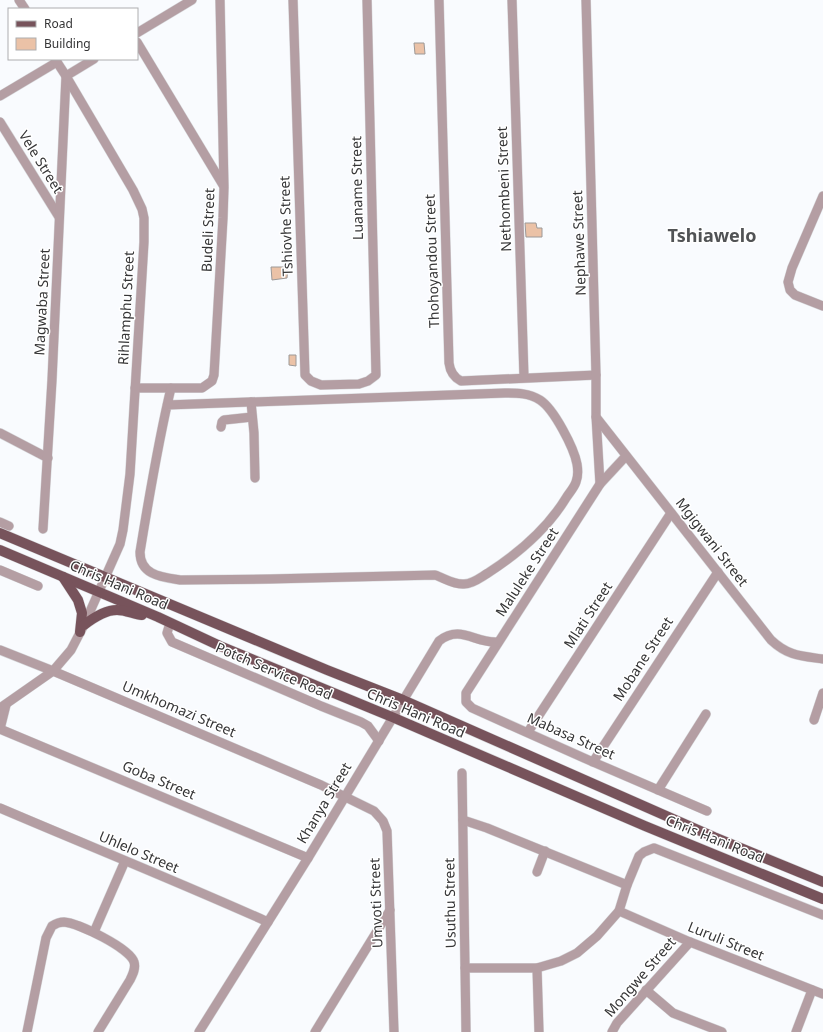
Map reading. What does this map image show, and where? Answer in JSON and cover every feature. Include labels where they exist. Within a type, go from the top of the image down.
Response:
[{"type":"main road","name":"Chris Hani Road","points":[[0,534],[327,670],[403,700],[707,834],[823,882]]},
{"type":"main road","name":"Chris Hani Road","points":[[0,550],[158,617],[220,646],[602,808],[823,899]]},
{"type":"main road","points":[[63,576],[78,600],[82,613],[82,628]]},
{"type":"main road","points":[[82,628],[95,617],[116,610],[158,617]]},
{"type":"street","points":[[138,33],[192,0]]},
{"type":"street","name":"Budeli Street","points":[[135,388],[202,388],[212,380],[214,375],[224,186],[220,0]]},
{"type":"street","name":"Tshiovhe Street","points":[[293,0],[305,375],[310,381],[321,385],[359,384],[368,381],[376,375]]},
{"type":"street","name":"Luaname Street","points":[[366,0],[376,375]]},
{"type":"street","name":"Thohoyandou Street","points":[[439,0],[450,367],[452,374],[461,381],[596,375]]},
{"type":"street","name":"Nethombeni Street","points":[[512,0],[524,377]]},
{"type":"street","name":"Nephawe Street","points":[[586,0],[596,416],[600,484]]},
{"type":"street","points":[[138,44],[224,186]]},
{"type":"street","points":[[66,76],[92,60]]},
{"type":"street","points":[[0,96],[56,61]]},
{"type":"street","name":"Rihlamphu Street","points":[[3,707],[53,670],[71,650],[120,544],[130,474],[144,242],[144,218],[133,190],[56,61]]},
{"type":"street","name":"Magwaba Street","points":[[43,529],[59,250],[59,218],[66,76]]},
{"type":"street","name":"Vele Street","points":[[0,122],[59,218]]},
{"type":"street","points":[[823,196],[792,268],[788,282],[790,290],[795,295],[823,306]]},
{"type":"street","points":[[167,404],[505,393],[526,394],[538,398],[547,404],[560,423],[577,463],[578,471],[576,483],[557,512],[541,532],[496,568],[474,582],[456,584],[435,575],[270,579],[180,580],[166,578],[153,574],[144,567],[140,560],[140,552],[156,453],[167,404],[171,388]]},
{"type":"street","points":[[250,402],[255,478]]},
{"type":"street","name":"Mgigwani Street","points":[[596,416],[762,630],[779,648],[792,654],[823,659]]},
{"type":"street","points":[[221,427],[224,420],[252,417]]},
{"type":"street","points":[[0,433],[48,458]]},
{"type":"street","name":"Maluleke Street","points":[[472,708],[466,702],[466,692],[600,484],[626,456]]},
{"type":"street","name":"Mlati Street","points":[[528,732],[671,513]]},
{"type":"street","points":[[0,522],[8,526]]},
{"type":"street","points":[[0,570],[38,586]]},
{"type":"street","name":"Mobane Street","points":[[593,762],[718,572]]},
{"type":"street","name":"Potch Service Road","points":[[170,623],[167,633],[172,642],[361,722],[368,726],[379,740]]},
{"type":"street","name":"Khanya Street","points":[[199,1032],[308,858],[440,641],[444,637],[455,633],[484,642],[498,642]]},
{"type":"street","name":"Umkhomazi Street","points":[[0,650],[53,670],[345,796]]},
{"type":"street","points":[[814,720],[823,693]]},
{"type":"street","points":[[0,729],[3,707]]},
{"type":"street","name":"Mabasa Street","points":[[472,708],[707,811]]},
{"type":"street","points":[[658,790],[706,714]]},
{"type":"street","name":"Goba Street","points":[[0,729],[308,858]]},
{"type":"street","name":"Usuthu Street","points":[[462,773],[466,1032]]},
{"type":"street","name":"Umvoti Street","points":[[345,796],[374,811],[386,825],[389,859],[394,1032]]},
{"type":"street","name":"Uhlelo Street","points":[[0,808],[209,895],[268,922]]},
{"type":"street","points":[[463,820],[545,851],[627,885]]},
{"type":"street","points":[[465,968],[537,968],[577,953],[597,936],[619,911],[627,885],[640,856],[644,852],[654,848],[823,915]]},
{"type":"street","points":[[537,872],[545,851]]},
{"type":"street","points":[[94,932],[125,861]]},
{"type":"street","points":[[315,1032],[321,1028],[390,910]]},
{"type":"street","name":"Luruli Street","points":[[619,911],[690,942],[823,994]]},
{"type":"street","points":[[27,1032],[46,938],[52,926],[63,922],[94,932],[125,951],[134,962],[134,973],[98,1032]]},
{"type":"street","name":"Mongwe Street","points":[[612,1032],[617,1023],[690,942]]},
{"type":"street","points":[[537,968],[539,1032]]},
{"type":"street","points":[[646,990],[673,1013],[722,1032]]},
{"type":"street","points":[[796,1032],[812,990]]},
{"type":"building","points":[[414,43],[424,43],[425,54],[415,54]]},
{"type":"building","points":[[525,223],[536,223],[537,228],[542,228],[542,237],[526,237]]},
{"type":"building","points":[[271,267],[288,267],[287,278],[272,280]]},
{"type":"building","points":[[289,355],[296,355],[296,366],[289,365]]},
{"type":"district","name":"Tshiawelo","points":[[712,236]]}]
